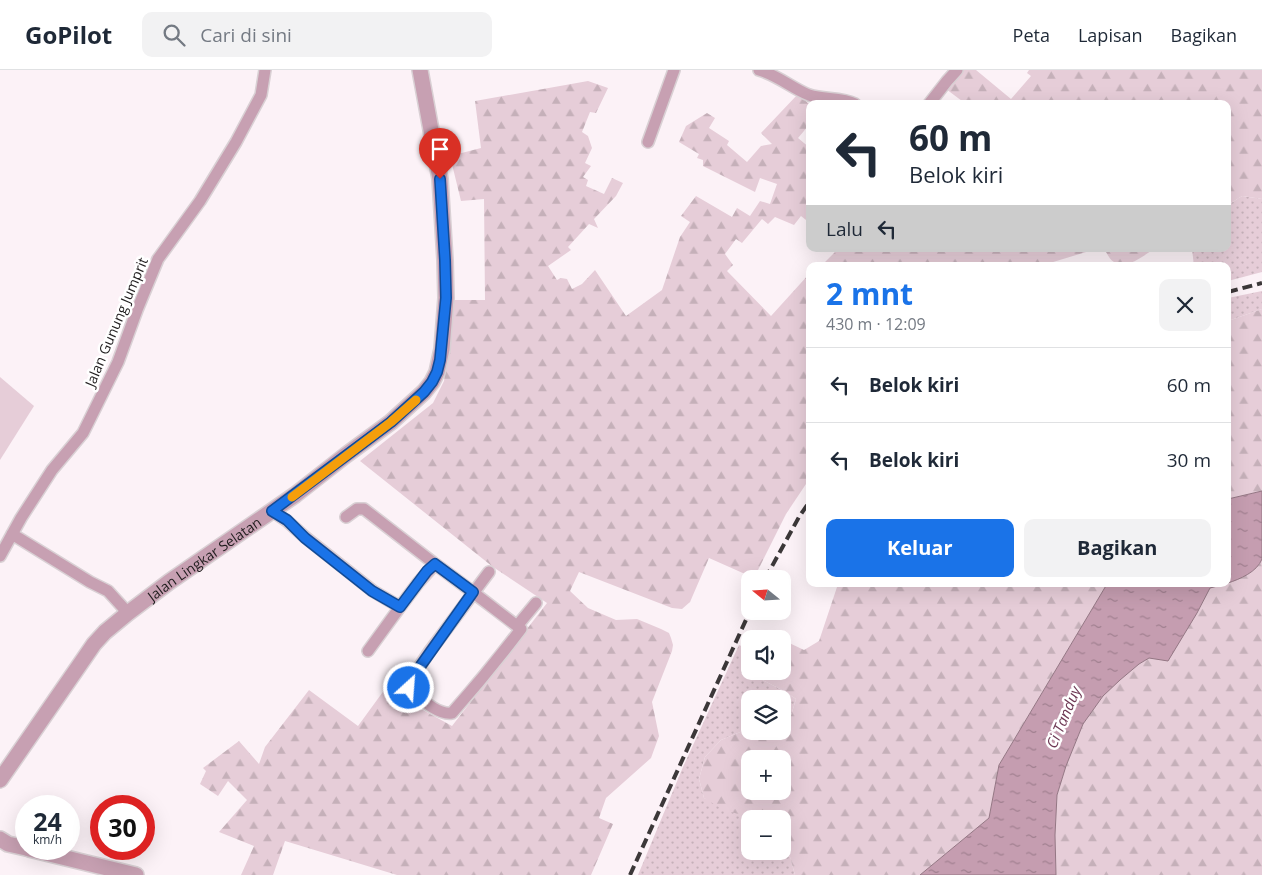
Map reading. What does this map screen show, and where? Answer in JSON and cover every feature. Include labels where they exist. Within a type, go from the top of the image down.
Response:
[{"type":"street","name":"Jalan Gunung Jumprit","points":[[0,556],[21,518],[52,470],[83,433],[118,362],[158,259],[200,201],[236,142],[261,95],[264,70]]},
{"type":"street","name":"Jalan Lingkar Selatan","points":[[0,780],[94,644],[105,632],[168,582],[272,511],[391,422],[424,392],[432,382],[437,372],[442,349],[446,298],[444,240],[440,179],[420,70]]},
{"type":"street","points":[[648,142],[674,70]]},
{"type":"street","points":[[759,70],[772,74],[783,82],[810,95],[827,99],[848,100]]},
{"type":"street","points":[[932,100],[957,70]]},
{"type":"street","points":[[346,517],[357,509],[364,509],[435,564],[473,592],[521,629],[452,714],[447,714],[435,709],[409,688],[409,682],[473,592],[489,572]]},
{"type":"street","points":[[272,511],[287,520],[305,538],[372,591],[400,607]]},
{"type":"street","points":[[12,534],[108,591],[128,613]]},
{"type":"street","points":[[368,650],[427,571],[435,564]]},
{"type":"street","points":[[517,626],[536,603]]},
{"type":"street","points":[[0,838],[8,844],[15,845]]},
{"type":"street","points":[[76,860],[136,875]]},
{"type":"green space","points":[[962,70],[976,70],[1011,99],[1031,76],[1027,73],[1029,70],[1262,70],[1262,199],[1242,196],[1231,203],[1231,100],[961,100],[946,89]]},
{"type":"green space","points":[[588,81],[608,88],[596,113],[590,112],[582,132],[588,136],[592,148],[585,163],[591,166],[583,177],[588,180],[586,186],[604,194],[612,178],[623,183],[616,196],[594,219],[598,228],[589,224],[568,247],[571,250],[548,266],[557,280],[561,278],[567,279],[572,289],[582,284],[595,270],[626,316],[662,290],[680,237],[690,222],[681,216],[696,196],[732,217],[737,208],[750,216],[760,201],[770,204],[777,184],[760,178],[755,192],[703,166],[703,160],[697,158],[699,154],[679,142],[686,126],[707,113],[715,118],[709,128],[729,141],[727,145],[747,162],[761,146],[772,144],[761,133],[798,94],[806,101],[806,129],[798,138],[806,145],[806,220],[801,216],[794,225],[775,217],[768,224],[762,219],[742,243],[736,239],[725,254],[733,265],[727,271],[771,316],[806,277],[806,484],[786,514],[758,570],[741,570],[741,572],[709,558],[690,602],[682,609],[672,608],[579,572],[570,591],[588,608],[616,620],[637,619],[661,629],[669,633],[673,645],[652,702],[659,736],[651,758],[606,798],[599,818],[613,824],[591,875],[397,875],[285,841],[273,875],[241,875],[254,846],[219,832],[247,800],[228,781],[218,796],[200,784],[206,771],[203,768],[239,741],[259,764],[265,747],[309,690],[358,726],[385,689],[452,726],[547,603],[493,567],[360,461],[433,403],[444,381],[453,300],[485,300],[484,199],[461,201],[450,156],[481,148],[475,101]]},
{"type":"green space","points":[[1242,196],[1262,199],[1262,272],[1231,280],[1231,262],[1194,262],[1192,252],[1231,252],[1231,203]]},
{"type":"green space","points":[[835,252],[1086,252],[1053,262],[825,262]]},
{"type":"green space","points":[[1106,252],[1149,252],[1132,262],[1114,262]]},
{"type":"green space","points":[[1262,291],[1262,309],[1231,320],[1231,297]]},
{"type":"green space","points":[[1262,309],[1262,491],[1231,498],[1231,320]]},
{"type":"green space","points":[[0,377],[34,406],[0,460]]},
{"type":"green space","points":[[1262,559],[1262,875],[1056,875],[1057,795],[1066,766],[1083,724],[1103,696],[1119,680],[1149,658],[1197,613],[1210,588],[1231,587],[1231,581],[1247,575]]},
{"type":"green space","points":[[837,587],[1105,587],[999,765],[989,818],[920,875],[795,875],[791,860],[791,810],[741,810],[741,815],[724,810],[704,798],[699,779],[705,757],[721,740],[741,732],[741,740],[791,740],[791,715],[796,699],[791,696],[791,690],[782,690],[763,680],[791,680],[791,644],[804,650],[819,641]]},
{"type":"green space","points":[[739,645],[741,646],[741,680],[763,680],[782,690],[741,690],[741,732],[721,740],[705,757],[699,779],[704,798],[741,813],[741,860],[791,860],[795,875],[638,875],[683,767]]},
{"type":"green space","points":[[791,696],[796,699],[791,715]]},
{"type":"water","points":[[1262,491],[1262,559],[1260,564],[1252,571],[1231,582],[1231,498]]},
{"type":"water","name":"Ci Tanduy","points":[[1105,587],[1214,587],[1210,588],[1168,661],[1149,658],[1139,664],[1103,696],[1083,724],[1066,766],[1057,795],[1056,875],[920,875],[989,818],[999,765]]},
{"type":"railway","points":[[1231,291],[1262,283]]},
{"type":"railway","points":[[770,570],[806,507]]},
{"type":"railway","points":[[630,875],[746,620]]},
{"type":"slow traffic","points":[[292,497],[391,422],[416,400]]},
{"type":"route","points":[[409,688],[409,682],[473,592],[435,564],[418,582],[400,607],[372,591],[305,538],[287,520],[272,511],[391,422],[424,392],[432,382],[437,372],[442,349],[446,298],[440,179]]}]
